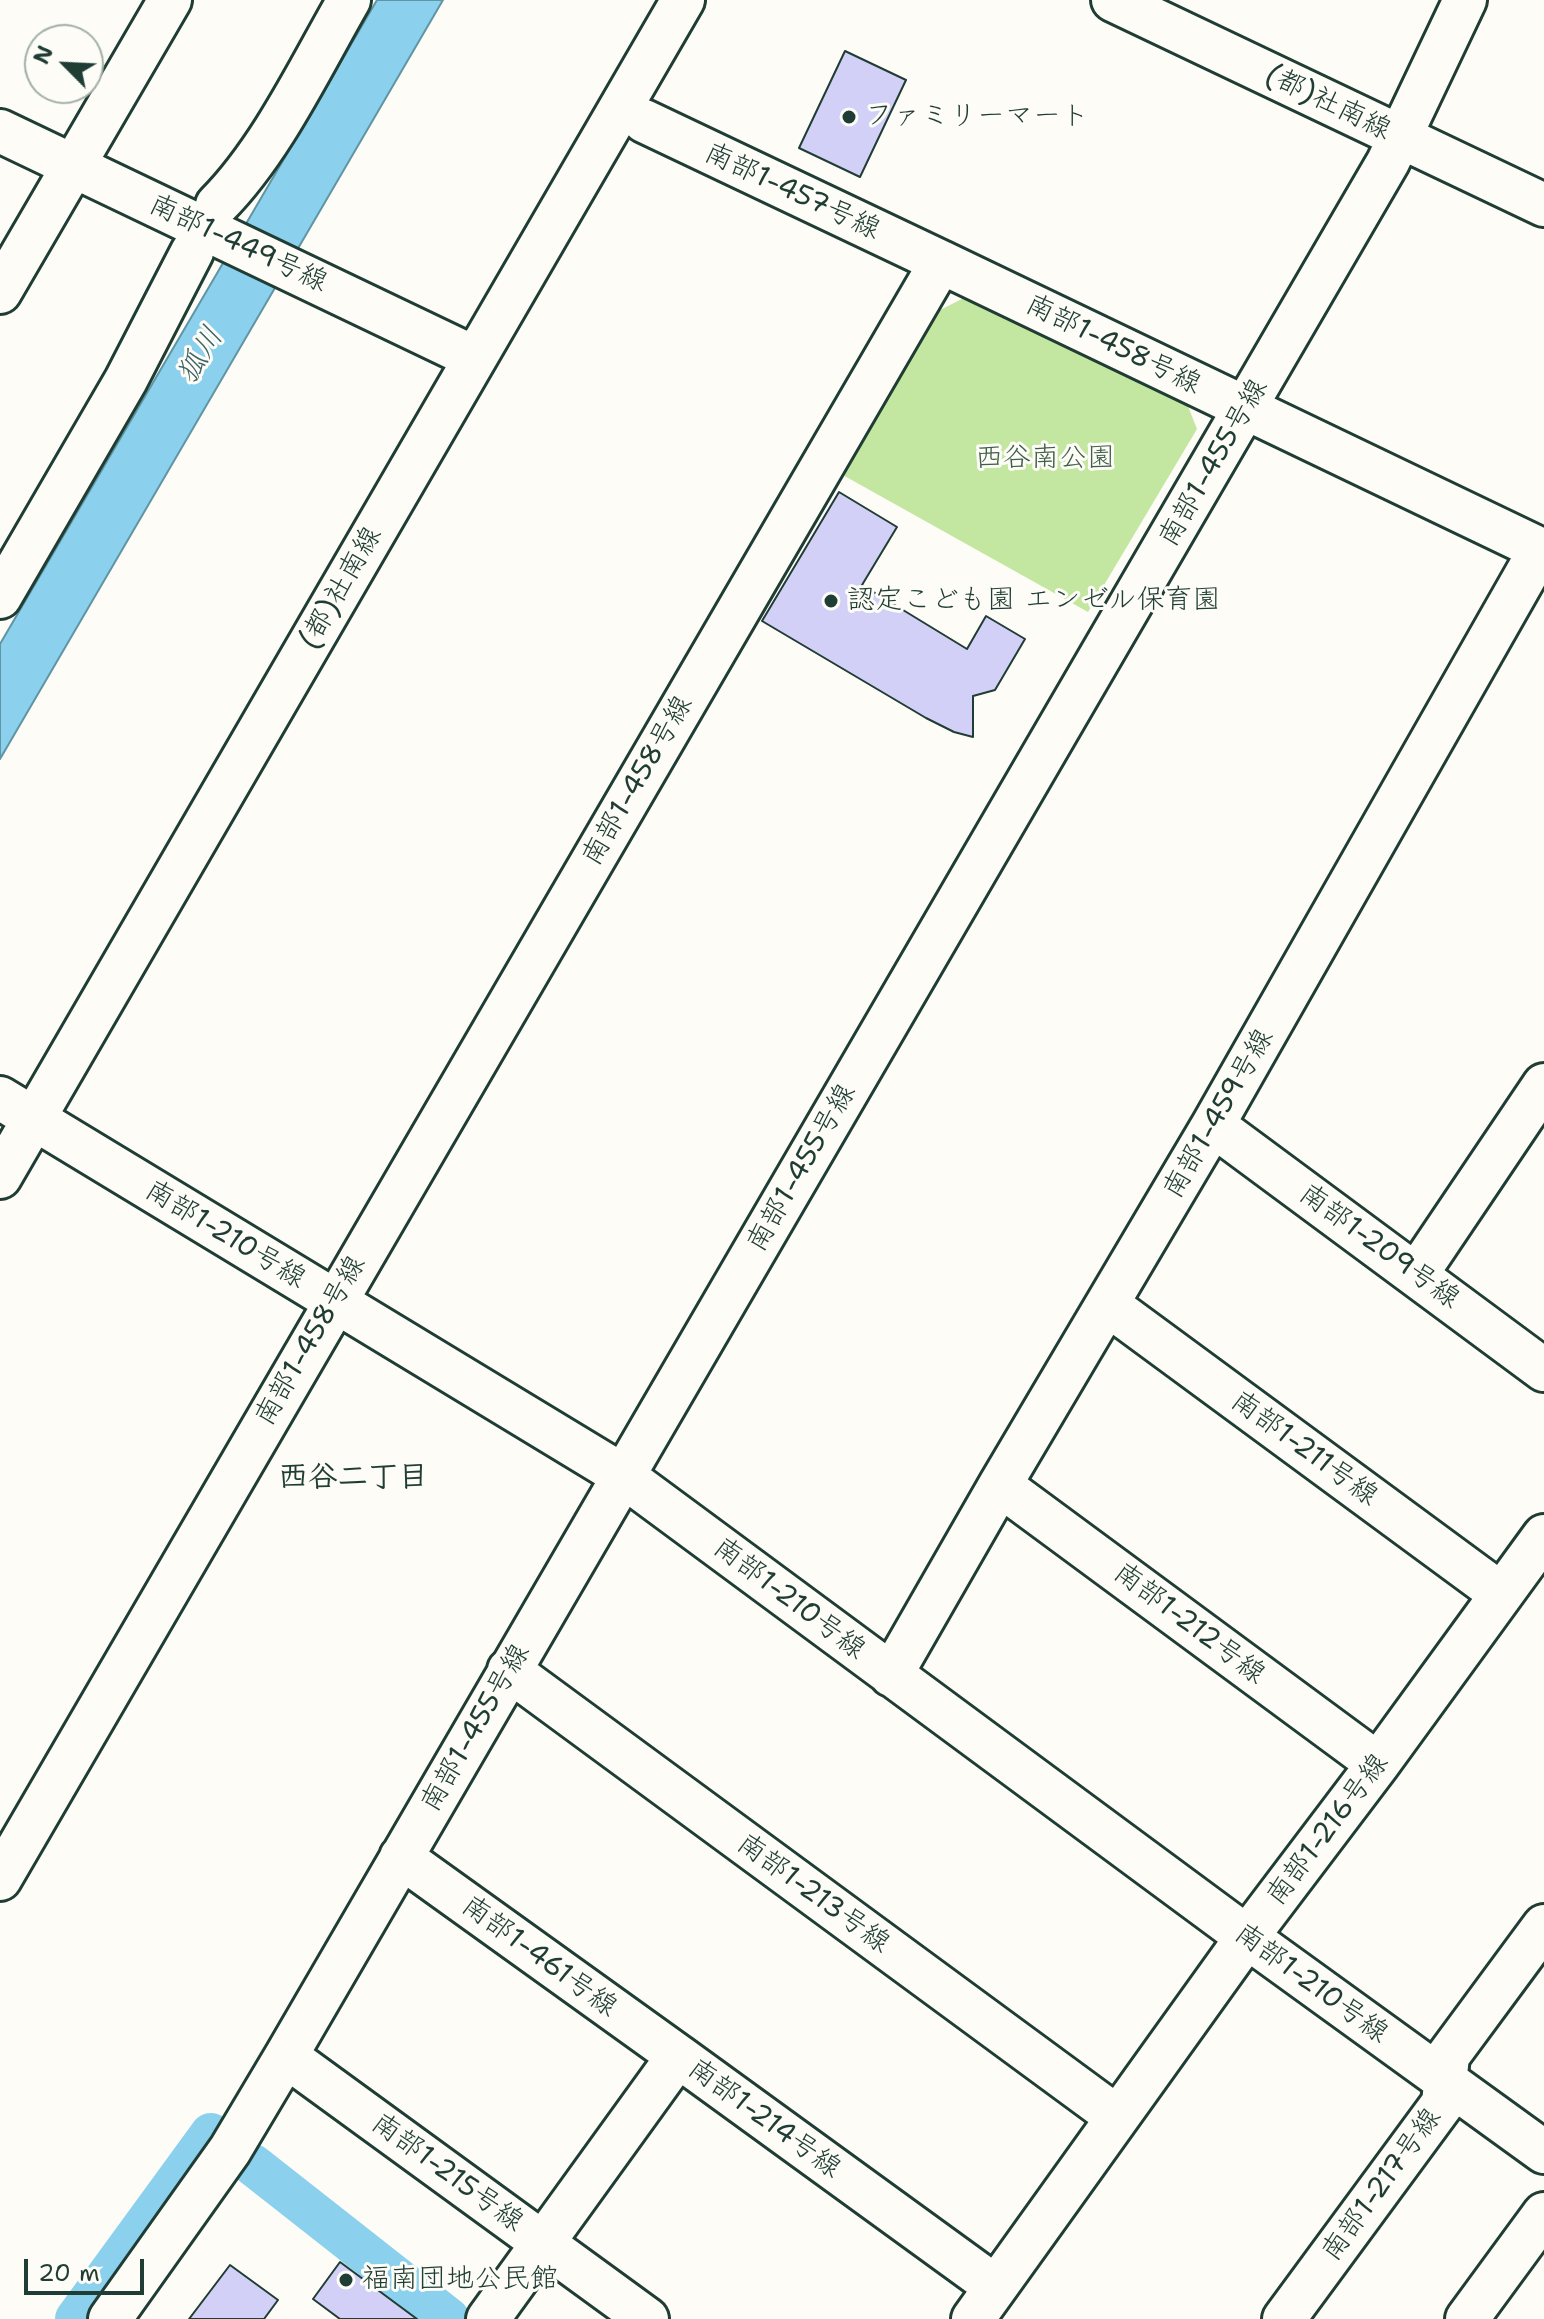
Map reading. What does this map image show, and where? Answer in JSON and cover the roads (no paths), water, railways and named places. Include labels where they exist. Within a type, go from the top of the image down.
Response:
[{"type":"street","points":[[0,292],[170,0]]},
{"type":"street","points":[[0,597],[126,380],[206,229],[263,147],[349,0]]},
{"type":"street","name":"(都)社南線","points":[[0,1177],[17,1108],[475,358],[683,0]]},
{"type":"street","name":"(都)社南線","points":[[1113,0],[1544,205]]},
{"type":"street","name":"南部1-455号線","points":[[110,2319],[230,2150],[286,2056],[1401,138],[1465,0]]},
{"type":"street","name":"南部1-457号線","points":[[644,121],[941,262]]},
{"type":"street","name":"南部1-449号線","points":[[0,131],[475,358]]},
{"type":"street","name":"南部1-458号線","points":[[0,1879],[941,262],[1542,550]]},
{"type":"street","name":"南部1-459号線","points":[[891,1675],[1213,1125],[1542,550]]},
{"type":"street","points":[[1416,1275],[1544,1085]]},
{"type":"street","name":"南部1-210号線","points":[[17,1108],[622,1475],[1247,1937],[1544,2152]]},
{"type":"street","name":"南部1-209号線","points":[[1213,1125],[1544,1370]]},
{"type":"street","name":"南部1-211号線","points":[[1107,1304],[1501,1594]]},
{"type":"street","name":"南部1-212号線","points":[[1000,1485],[1378,1764]]},
{"type":"street","name":"南部1-216号線","points":[[985,2303],[1247,1937],[1544,1536]]},
{"type":"street","name":"南部1-213号線","points":[[509,1670],[1117,2117]]},
{"type":"street","name":"南部1-461号線","points":[[401,1857],[678,2056]]},
{"type":"street","name":"南部1-217号線","points":[[1284,2319],[1443,2103],[1448,2056],[1544,1926]]},
{"type":"street","name":"南部1-215号線","points":[[286,2056],[647,2319]]},
{"type":"street","name":"南部1-214号線","points":[[488,2319],[678,2056],[985,2303]]},
{"type":"street","points":[[1467,2319],[1544,2214]]},
{"type":"water","name":"狐川","points":[[377,0],[443,0],[0,759],[0,644]]},
{"type":"waterway","points":[[76,2319],[211,2134],[215,2136]]},
{"type":"waterway","points":[[253,2165],[449,2319]]},
{"type":"place","name":"ファミリーマート","points":[[849,117]]},
{"type":"place","name":"認定こども園 エンゼル保育園","points":[[831,601]]},
{"type":"place","name":"福南団地公民館","points":[[346,2280]]},
{"type":"district","name":"西谷二丁目","points":[[353,1478]]},
{"type":"park label","name":"西谷南公園","points":[[1045,459]]}]
